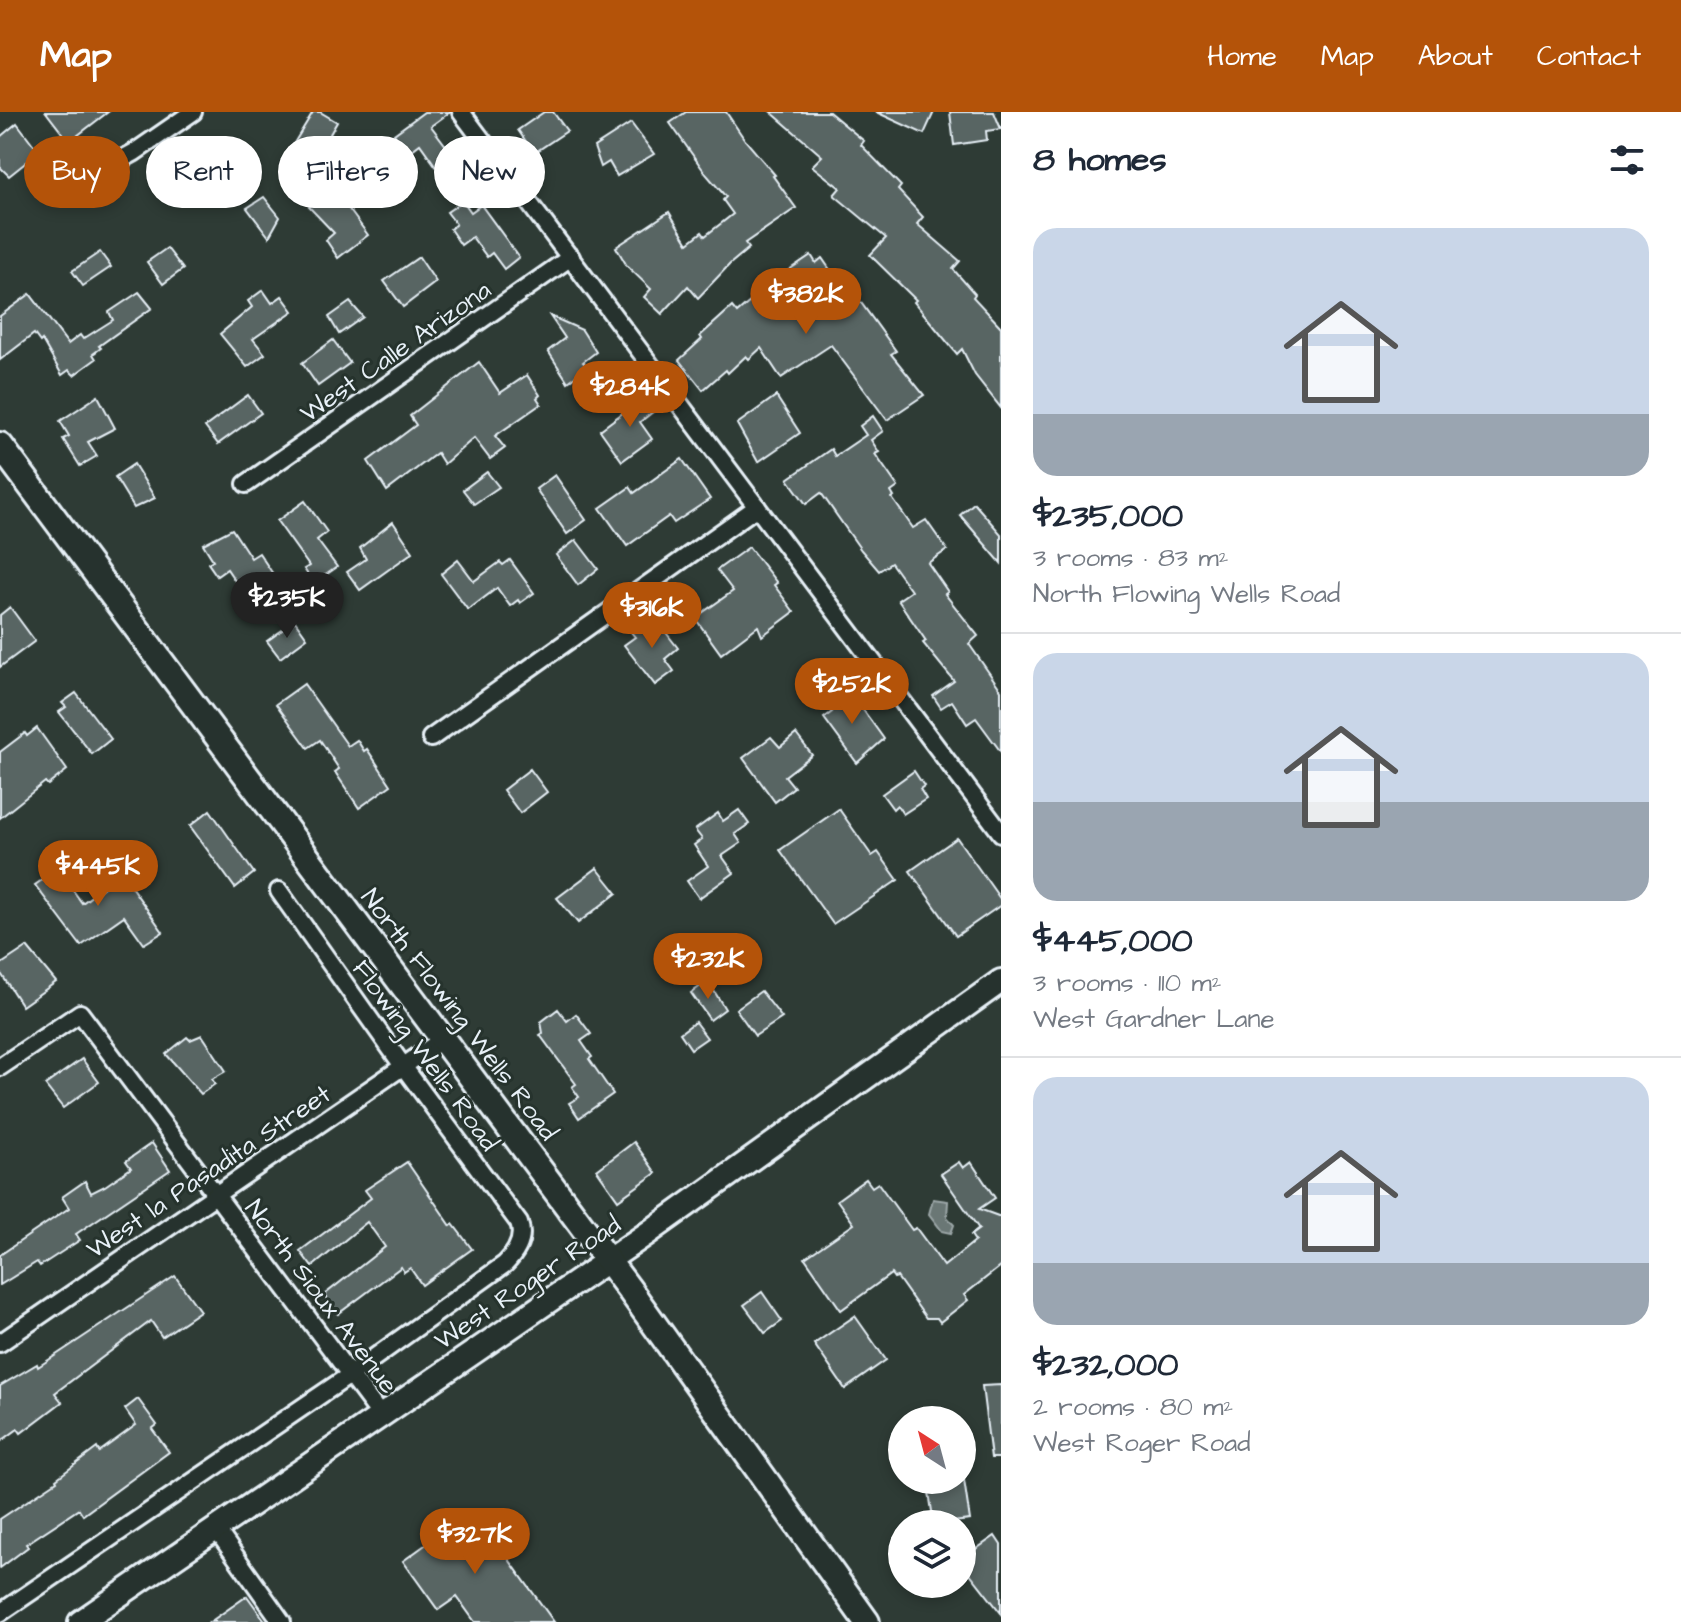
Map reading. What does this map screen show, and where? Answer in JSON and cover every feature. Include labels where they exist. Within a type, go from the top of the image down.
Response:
[{"type":"main road","name":"North Flowing Wells Road","points":[[0,445],[608,1260],[867,1622]]},
{"type":"street","points":[[130,155],[193,112]]},
{"type":"street","points":[[461,112],[1001,833]]},
{"type":"street","name":"West Calle Arizona","points":[[246,484],[571,257]]},
{"type":"street","points":[[431,738],[757,507]]},
{"type":"street","name":"Flowing Wells Road","points":[[279,891],[519,1223],[522,1230],[517,1250]]},
{"type":"street","name":"West Roger Road","points":[[80,1622],[608,1260],[1001,981]]},
{"type":"street","name":"North Sioux Avenue","points":[[0,1067],[80,1013],[381,1416]]},
{"type":"street","name":"West la Pasadita Street","points":[[0,1343],[443,1039]]},
{"type":"street","name":"West Roger Road","points":[[0,1613],[350,1375],[505,1264],[517,1250]]},
{"type":"street","points":[[216,1529],[282,1622]]},
{"type":"shaded area","points":[[933,1199],[948,1201],[947,1217],[954,1225],[951,1233],[942,1231],[929,1214]]},
{"type":"building","points":[[46,112],[108,112],[77,136],[64,136]]},
{"type":"building","points":[[313,112],[320,112],[337,122],[329,136],[298,136]]},
{"type":"building","points":[[424,112],[450,112],[431,126],[439,136],[434,136],[434,164],[420,144],[418,146],[418,136],[394,134]]},
{"type":"building","points":[[544,112],[553,112],[567,131],[545,146],[545,136],[522,136],[518,130]]},
{"type":"building","points":[[686,112],[726,112],[775,175],[796,208],[745,243],[749,248],[698,298],[688,286],[662,314],[644,297],[651,289],[627,266],[616,247],[669,212],[688,243],[702,232],[705,236],[733,214],[723,200],[726,197],[670,123]]},
{"type":"building","points":[[771,112],[829,112],[864,141],[861,145],[901,186],[898,190],[923,217],[917,224],[960,261],[953,269],[975,294],[973,297],[1001,327],[1001,408],[975,375],[962,349],[957,354],[914,302],[916,300],[870,255],[886,238],[834,195],[840,188],[812,166],[822,156]]},
{"type":"building","points":[[876,112],[934,112],[924,134]]},
{"type":"building","points":[[950,112],[994,112],[1001,129],[986,131],[987,140],[954,145]]},
{"type":"building","points":[[17,123],[27,136],[24,136],[24,164],[9,176],[0,167],[0,137]]},
{"type":"building","points":[[631,123],[654,154],[617,176],[609,162],[601,167],[594,147]]},
{"type":"building","points":[[262,198],[280,217],[269,237],[247,208],[262,208]]},
{"type":"building","points":[[310,208],[348,208],[368,235],[338,258],[326,240],[334,233]]},
{"type":"building","points":[[453,208],[468,208],[471,212],[483,208],[519,257],[504,269],[492,253],[487,257],[472,237],[461,245],[450,229],[456,224],[447,212]]},
{"type":"building","points":[[167,248],[183,269],[163,284],[147,262]]},
{"type":"building","points":[[100,252],[111,267],[83,286],[72,271]]},
{"type":"building","points":[[811,255],[816,263],[822,258],[846,293],[851,289],[896,351],[891,354],[924,395],[887,420],[831,345],[781,378],[761,348],[749,359],[746,356],[728,373],[726,370],[703,390],[679,360],[732,307],[737,313],[780,276]]},
{"type":"building","points":[[419,257],[436,282],[403,307],[384,281]]},
{"type":"building","points":[[263,290],[272,303],[282,296],[293,311],[253,339],[265,354],[247,367],[220,334],[252,307],[248,301]]},
{"type":"building","points":[[139,292],[152,308],[99,346],[101,348],[93,354],[96,359],[74,375],[69,370],[62,375],[42,340],[40,342],[34,334],[0,360],[0,316],[30,294],[68,344],[80,335],[83,339],[113,320],[109,312]]},
{"type":"building","points":[[350,302],[363,317],[339,334],[329,317]]},
{"type":"building","points":[[550,316],[582,330],[596,352],[583,362],[588,367],[568,382],[548,351],[565,338]]},
{"type":"building","points":[[333,340],[350,363],[318,386],[302,363]]},
{"type":"building","points":[[479,362],[500,393],[527,375],[540,395],[537,398],[541,404],[495,436],[505,448],[490,459],[474,438],[444,464],[437,453],[387,491],[368,461],[416,425],[410,416]]},
{"type":"building","points":[[648,394],[658,408],[640,422],[652,439],[622,461],[600,430]]},
{"type":"building","points":[[248,395],[261,413],[218,444],[205,427]]},
{"type":"building","points":[[98,396],[115,428],[88,442],[97,456],[80,466],[63,439],[69,436],[60,421]]},
{"type":"building","points":[[776,396],[800,433],[758,462],[737,424]]},
{"type":"building","points":[[873,416],[883,431],[871,440],[879,452],[875,454],[898,487],[891,492],[892,498],[913,528],[926,520],[947,550],[928,563],[948,592],[945,594],[978,636],[969,644],[1001,690],[1001,752],[976,718],[967,724],[952,701],[941,708],[933,696],[954,681],[923,643],[926,641],[898,600],[911,591],[891,563],[879,571],[821,493],[806,504],[788,479],[831,449],[835,456],[866,435],[860,426]]},
{"type":"building","points":[[682,459],[710,499],[674,523],[669,516],[627,546],[600,508],[630,487],[634,493]]},
{"type":"building","points":[[134,464],[155,498],[134,508],[115,477]]},
{"type":"building","points":[[487,472],[499,487],[474,504],[463,490]]},
{"type":"building","points":[[555,475],[586,520],[567,534],[536,489]]},
{"type":"building","points":[[305,501],[327,532],[317,540],[337,567],[314,583],[304,569],[309,566],[277,521]]},
{"type":"building","points":[[974,503],[1001,534],[1001,563],[960,515]]},
{"type":"building","points":[[393,522],[413,552],[360,590],[347,572],[366,559],[360,548]]},
{"type":"building","points":[[232,529],[251,558],[259,553],[273,574],[244,594],[227,569],[217,576],[208,563],[213,560],[203,544]]},
{"type":"building","points":[[576,540],[598,569],[578,585],[556,555]]},
{"type":"building","points":[[749,547],[777,583],[774,585],[794,612],[762,636],[758,626],[721,654],[695,618],[733,591],[717,570]]},
{"type":"building","points":[[458,560],[474,581],[500,562],[503,565],[510,560],[534,593],[510,606],[497,588],[468,610],[441,574]]},
{"type":"building","points":[[10,607],[35,641],[0,667],[0,615]]},
{"type":"building","points":[[653,616],[678,648],[665,659],[674,671],[655,685],[624,645],[635,637],[631,632]]},
{"type":"building","points":[[295,621],[307,638],[280,658],[267,641]]},
{"type":"building","points":[[304,684],[348,746],[357,740],[364,751],[367,749],[391,785],[359,808],[335,772],[339,769],[320,740],[308,748],[276,704]]},
{"type":"building","points":[[837,690],[846,701],[853,696],[884,739],[857,763],[824,718],[832,712],[823,701]]},
{"type":"building","points":[[76,693],[111,739],[92,754],[59,712],[66,707],[62,703]]},
{"type":"building","points":[[37,728],[67,770],[48,785],[45,782],[0,818],[0,752]]},
{"type":"building","points":[[796,734],[812,755],[785,776],[794,787],[775,802],[743,758],[771,737],[780,747]]},
{"type":"building","points":[[530,769],[547,792],[520,813],[503,790]]},
{"type":"building","points":[[914,771],[924,786],[920,789],[926,799],[903,814],[897,805],[893,809],[882,794]]},
{"type":"building","points":[[839,809],[872,856],[878,852],[898,880],[833,924],[780,850]]},
{"type":"building","points":[[210,810],[254,873],[235,888],[190,826]]},
{"type":"building","points":[[739,810],[749,824],[735,834],[741,843],[722,856],[734,873],[699,898],[687,881],[708,866],[694,845],[702,839],[695,830],[718,813],[723,821]]},
{"type":"building","points":[[957,838],[1001,900],[1001,905],[956,936],[910,871]]},
{"type":"building","points":[[597,868],[617,893],[578,923],[557,898]]},
{"type":"building","points":[[58,869],[82,903],[122,874],[163,932],[144,944],[124,916],[81,946],[35,885]]},
{"type":"building","points":[[27,947],[56,982],[22,1006],[0,972],[0,965]]},
{"type":"building","points":[[708,981],[725,1009],[710,1020],[691,993]]},
{"type":"building","points":[[761,991],[782,1018],[755,1036],[736,1009]]},
{"type":"building","points":[[558,1009],[567,1021],[576,1014],[591,1034],[581,1041],[592,1057],[589,1059],[613,1094],[579,1118],[569,1103],[579,1097],[572,1087],[576,1084],[540,1035],[543,1033],[541,1022]]},
{"type":"building","points":[[695,1022],[707,1038],[691,1049],[680,1033]]},
{"type":"building","points":[[202,1035],[226,1071],[212,1079],[215,1084],[201,1094],[166,1054],[187,1037],[190,1040]]},
{"type":"building","points":[[82,1059],[99,1082],[63,1108],[45,1085]]},
{"type":"building","points":[[634,1142],[656,1173],[618,1200],[597,1170]]},
{"type":"building","points":[[152,1143],[170,1170],[76,1234],[80,1240],[40,1266],[37,1262],[0,1285],[0,1255],[69,1208],[62,1197],[85,1181],[91,1193],[105,1186],[131,1168],[126,1161]]},
{"type":"building","points":[[407,1162],[451,1226],[453,1224],[472,1249],[422,1285],[410,1268],[404,1272],[401,1267],[338,1314],[324,1295],[385,1247],[367,1222],[312,1267],[300,1251],[371,1198],[365,1190]]},
{"type":"building","points":[[959,1162],[963,1168],[971,1162],[995,1198],[979,1209],[1001,1217],[1001,1266],[964,1295],[968,1300],[940,1322],[937,1318],[926,1318],[897,1277],[891,1274],[841,1310],[805,1258],[854,1224],[837,1200],[866,1179],[872,1187],[878,1183],[912,1230],[916,1228],[944,1266],[975,1241],[971,1235],[979,1229],[941,1174]]},
{"type":"building","points":[[175,1276],[200,1311],[162,1337],[151,1321],[55,1393],[62,1402],[21,1433],[18,1429],[0,1442],[0,1386],[37,1364],[38,1367]]},
{"type":"building","points":[[762,1292],[782,1321],[765,1333],[744,1305]]},
{"type":"building","points":[[855,1316],[886,1360],[845,1389],[814,1344]]},
{"type":"building","points":[[1001,1385],[1001,1458],[991,1458],[982,1386]]},
{"type":"building","points":[[138,1399],[157,1425],[152,1429],[169,1452],[83,1515],[79,1509],[26,1544],[28,1547],[0,1568],[0,1519],[57,1481],[97,1448],[99,1452],[136,1425],[125,1409]]},
{"type":"building","points":[[929,1494],[966,1494],[968,1510],[932,1510]]},
{"type":"building","points":[[464,1517],[479,1518],[554,1622],[475,1622],[457,1597],[438,1610],[403,1561]]},
{"type":"building","points":[[995,1536],[1001,1545],[1001,1613],[976,1581],[976,1549]]},
{"type":"building","points":[[247,1596],[266,1622],[210,1622]]}]
